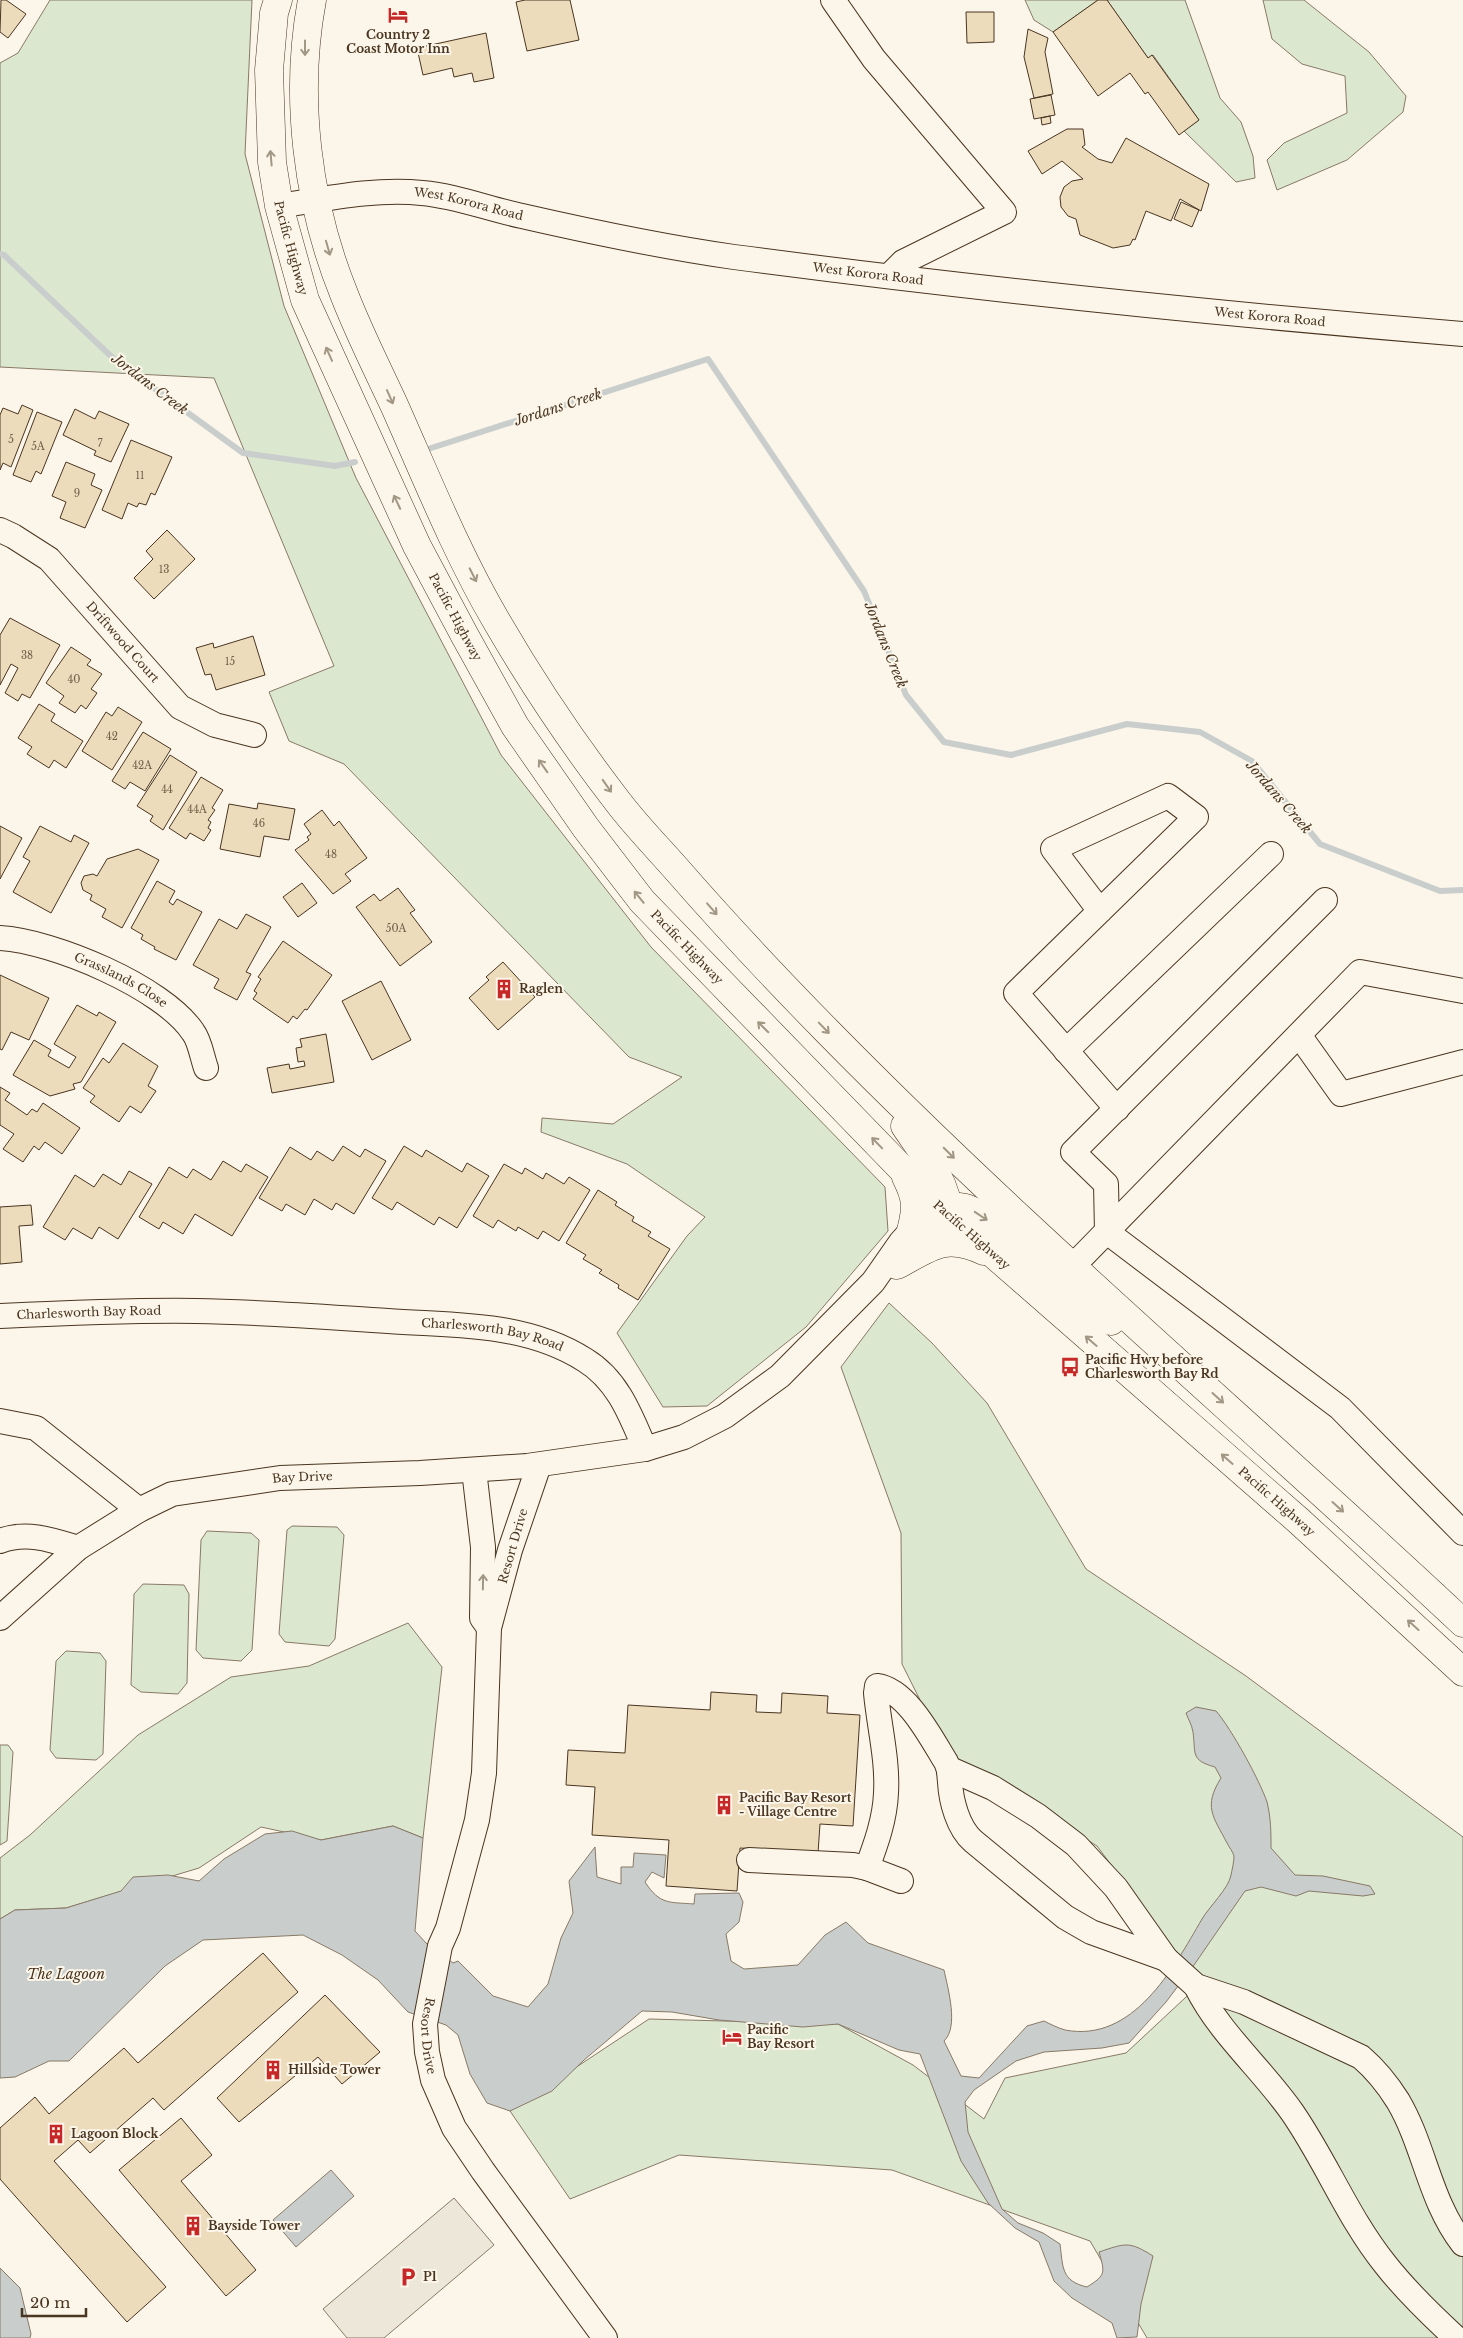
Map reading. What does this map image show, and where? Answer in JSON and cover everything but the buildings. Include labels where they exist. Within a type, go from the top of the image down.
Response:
[{"type":"highway","name":"Pacific Highway","points":[[278,0],[274,13],[269,70],[269,120],[272,162],[279,206],[305,300],[417,546],[515,726],[586,828],[642,901],[903,1171],[990,1253],[1299,1521],[1463,1672]]},
{"type":"highway","points":[[312,0],[305,40],[305,97],[308,148],[316,200],[328,249],[344,295],[451,532],[496,620],[551,709],[620,805],[751,953],[877,1082],[961,1165],[1463,1623]]},
{"type":"highway","points":[[877,1082],[936,1173],[944,1208],[966,1208],[980,1214],[1088,1306],[1116,1324],[1156,1342]]},
{"type":"highway","points":[[903,1171],[914,1193],[916,1208],[911,1231]]},
{"type":"highway","points":[[897,1264],[930,1247],[948,1242],[964,1242],[990,1253]]},
{"type":"street","points":[[833,0],[874,59],[1004,212],[903,262],[890,276]]},
{"type":"street","name":"West Korora Road","points":[[279,206],[379,193],[420,192],[468,201],[516,215],[597,232],[731,256],[1198,312],[1463,334]]},
{"type":"street","name":"Driftwood Court","points":[[0,530],[13,536],[48,559],[180,707],[214,726],[254,735]]},
{"type":"street","points":[[1100,911],[1053,849],[1168,796],[1196,817],[1182,830],[1100,911],[1016,993],[1116,1109]]},
{"type":"street","points":[[1066,1051],[1271,854]]},
{"type":"street","points":[[1107,1232],[1106,1184],[1073,1152],[1325,900]]},
{"type":"street","name":"Grasslands Close","points":[[0,938],[40,944],[85,961],[151,993],[177,1014],[194,1033],[206,1068]]},
{"type":"street","points":[[1072,1267],[1360,972],[1463,991]]},
{"type":"street","points":[[1299,1035],[1340,1094],[1463,1062]]},
{"type":"street","points":[[645,1449],[697,1431],[752,1399],[780,1376],[873,1282],[911,1231],[944,1208]]},
{"type":"street","points":[[873,1282],[919,1247],[944,1208]]},
{"type":"street","points":[[1107,1232],[1340,1408],[1463,1533]]},
{"type":"street","name":"Charlesworth Bay Road","points":[[0,1316],[98,1312],[197,1311],[332,1317],[524,1333],[566,1348],[601,1372],[624,1402],[645,1449]]},
{"type":"street","points":[[0,1421],[36,1428],[139,1510]]},
{"type":"street","name":"Bay Drive","points":[[0,1618],[78,1548],[139,1510],[172,1494],[280,1478],[474,1470],[539,1464],[645,1449]]},
{"type":"street","name":"Resort Drive","points":[[539,1464],[510,1550],[489,1628],[484,1773],[477,1820],[448,1928],[440,1946],[425,2024],[427,2052],[433,2080],[454,2128],[483,2171],[605,2338]]},
{"type":"street","name":"Resort Drive","points":[[474,1470],[483,1547],[482,1618],[489,1628]]},
{"type":"street","points":[[0,1541],[25,1536],[39,1536],[78,1548]]},
{"type":"street","points":[[867,1868],[880,1829],[886,1793],[886,1765],[876,1693],[877,1686],[896,1692],[929,1735],[950,1769],[950,1783],[956,1812],[966,1835],[1065,1916],[1091,1932],[1168,1960]]},
{"type":"street","points":[[950,1769],[993,1788],[1038,1816],[1076,1845],[1116,1888],[1168,1960],[1193,1983],[1216,2017],[1293,2113],[1342,2198],[1384,2264],[1432,2316],[1456,2338]]},
{"type":"street","points":[[749,1860],[867,1868],[900,1881]]},
{"type":"street","points":[[1193,1983],[1244,2002],[1361,2057],[1373,2068],[1398,2101],[1432,2188],[1452,2229],[1463,2244]]},
{"type":"green space","points":[[50,0],[252,0],[245,154],[284,306],[356,478],[501,755],[651,947],[885,1187],[888,1231],[806,1327],[707,1406],[663,1407],[617,1333],[687,1236],[705,1217],[627,1164],[541,1132],[542,1118],[613,1124],[682,1077],[629,1057],[344,764],[289,741],[269,692],[334,666],[214,378],[0,367],[0,63],[18,53]]},
{"type":"green space","points":[[1025,0],[1098,0],[1053,32],[1034,20]]},
{"type":"green space","points":[[1107,0],[1185,0],[1220,98],[1241,122],[1253,156],[1255,178],[1236,182],[1184,131],[1199,120],[1153,55],[1148,58]]},
{"type":"green space","points":[[1263,0],[1304,0],[1369,52],[1406,96],[1403,112],[1347,160],[1277,190],[1267,160],[1284,143],[1347,113],[1345,76],[1302,64],[1272,39]]},
{"type":"green space","points":[[889,1303],[932,1343],[987,1403],[1086,1569],[1246,1676],[1463,1837],[1463,2338],[1147,2338],[1090,2241],[892,2170],[679,2155],[570,2199],[510,2111],[649,2019],[838,2024],[913,2065],[984,2119],[1005,2078],[1126,2053],[1200,1984],[1097,1846],[946,1752],[902,1664],[901,1533],[841,1367]]},
{"type":"green space","points":[[292,1526],[337,1527],[344,1535],[335,1639],[329,1646],[285,1642],[279,1634],[287,1530]]},
{"type":"green space","points":[[207,1531],[251,1533],[259,1540],[252,1650],[241,1661],[203,1658],[196,1650],[201,1540]]},
{"type":"green space","points":[[143,1584],[184,1585],[189,1594],[187,1683],[178,1694],[141,1692],[131,1685],[134,1594]]},
{"type":"green space","points":[[408,1623],[442,1667],[423,1838],[393,1826],[321,1840],[261,1827],[199,1868],[66,1908],[15,1910],[0,1919],[0,1858],[30,1835],[138,1735],[231,1677],[309,1666]]},
{"type":"green space","points":[[66,1651],[100,1653],[106,1661],[103,1754],[96,1760],[56,1758],[50,1750],[56,1661]]},
{"type":"green space","points":[[0,1745],[8,1745],[13,1752],[7,1841],[0,1845]]},
{"type":"shaded area","name":"P1","points":[[454,2198],[494,2245],[384,2338],[347,2338],[323,2309]]},
{"type":"water","name":"The Lagoon","points":[[1196,1707],[1216,1711],[1237,1742],[1267,1802],[1271,1848],[1295,1875],[1323,1876],[1370,1886],[1375,1894],[1363,1896],[1309,1891],[1296,1896],[1261,1887],[1245,1891],[1166,2002],[1129,2043],[1102,2048],[1044,2052],[1016,2061],[974,2090],[965,2102],[968,2132],[1002,2209],[1018,2223],[1043,2233],[1060,2244],[1063,2266],[1072,2281],[1087,2287],[1098,2279],[1103,2269],[1099,2252],[1108,2249],[1127,2245],[1138,2248],[1153,2256],[1141,2304],[1137,2337],[1117,2338],[1112,2323],[1072,2298],[1054,2281],[1039,2242],[1015,2228],[988,2203],[961,2161],[920,2054],[899,2050],[838,2024],[803,2027],[719,2020],[672,2012],[642,2011],[584,2060],[552,2091],[510,2111],[487,2103],[470,2074],[458,2035],[446,2025],[408,2012],[378,1980],[342,1955],[303,1935],[203,1940],[165,1966],[69,2061],[49,2061],[15,2077],[0,2078],[0,1919],[15,1910],[66,1908],[121,1891],[133,1877],[168,1875],[199,1881],[224,1859],[265,1834],[292,1831],[321,1840],[393,1826],[423,1838],[415,1931],[426,1943],[453,1963],[458,1961],[493,1996],[528,2007],[548,1984],[561,1938],[573,1913],[569,1881],[595,1847],[597,1877],[621,1884],[621,1867],[633,1867],[634,1853],[666,1855],[664,1878],[652,1872],[645,1882],[655,1895],[661,1899],[694,1904],[695,1894],[739,1893],[743,1902],[739,1922],[726,1934],[731,1961],[744,1969],[798,1965],[825,1935],[846,1922],[868,1943],[944,1970],[952,2017],[951,2027],[944,2041],[961,2076],[979,2078],[1027,2026],[1044,2021],[1065,2030],[1089,2031],[1111,2025],[1131,2014],[1164,1980],[1205,1914],[1227,1886],[1234,1856],[1214,1818],[1211,1804],[1212,1797],[1221,1778],[1215,1767],[1201,1762],[1196,1755],[1192,1729],[1186,1713]]},
{"type":"water","points":[[331,2170],[354,2196],[296,2247],[273,2220]]},
{"type":"water","points":[[0,2268],[20,2288],[31,2334],[30,2338],[0,2338]]},
{"type":"waterway","name":"Jordans Creek","points":[[0,254],[4,255],[114,359],[243,453],[335,466],[355,462]]},
{"type":"waterway","name":"Jordans Creek","points":[[425,450],[708,359],[864,591],[906,695],[944,742],[1011,755],[1127,724],[1200,732],[1252,761],[1320,844],[1440,891],[1463,890]]},
{"type":"place","name":"Country 2 Coast Motor Inn","points":[[398,15]]},
{"type":"place","name":"Raglen","points":[[504,989]]},
{"type":"place","name":"Pacific Hwy before Charlesworth Bay Rd","points":[[1070,1367]]},
{"type":"place","name":"Pacific Bay Resort - Village Centre","points":[[724,1805]]},
{"type":"place","name":"Pacific Bay Resort","points":[[732,2037]]},
{"type":"place","name":"Hillside Tower","points":[[273,2070]]},
{"type":"place","name":"Lagoon Block","points":[[56,2134]]},
{"type":"place","name":"Bayside Tower","points":[[193,2226]]},
{"type":"place","name":"P1","points":[[408,2277]]}]
